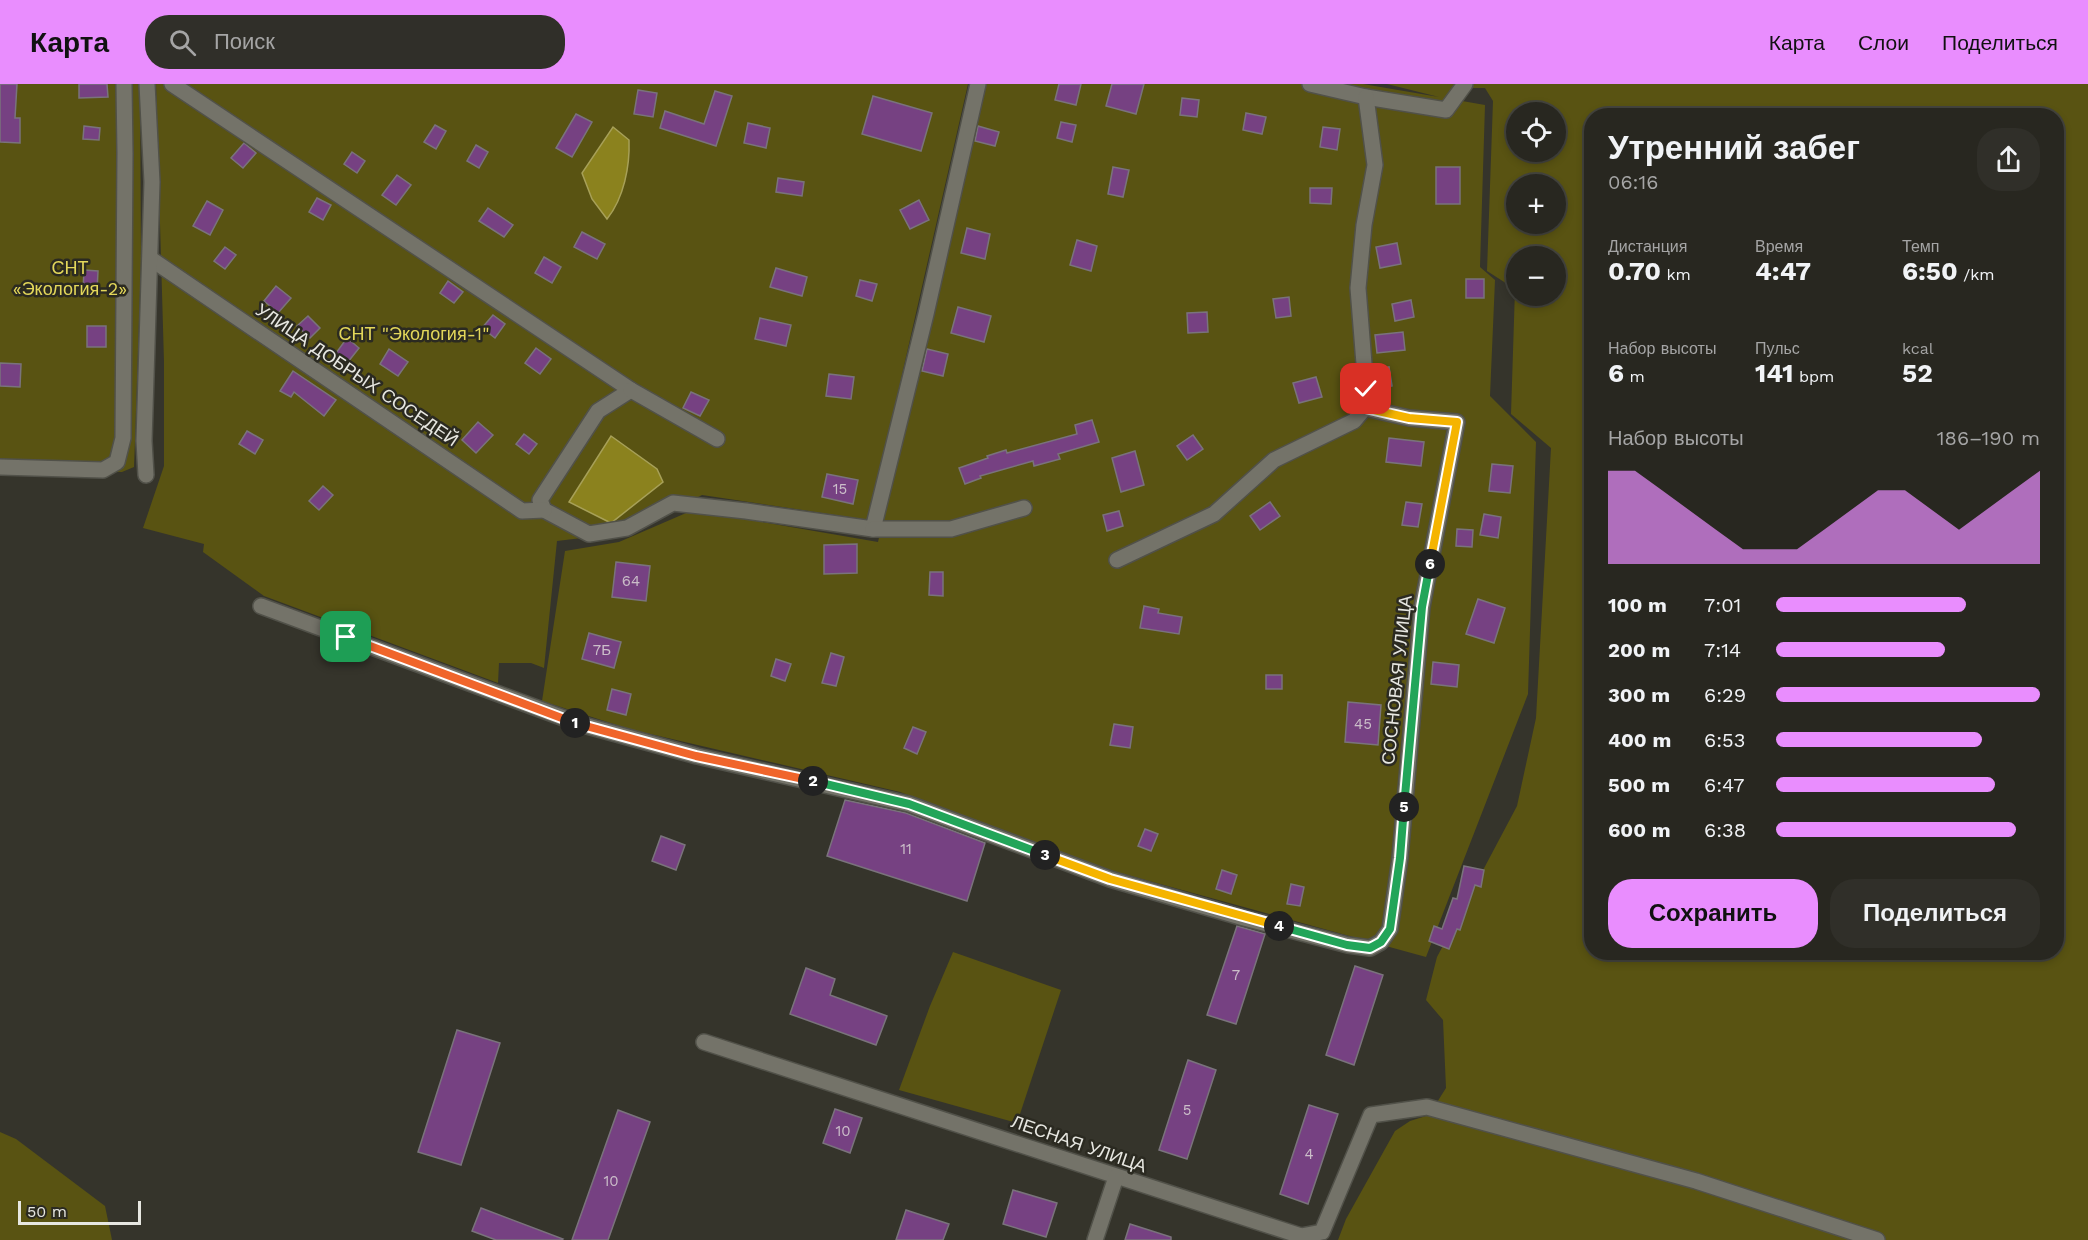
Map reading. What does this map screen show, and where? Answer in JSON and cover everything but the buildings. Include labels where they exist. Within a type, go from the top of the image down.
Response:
[{"type":"street","points":[[0,467],[103,470],[117,462],[123,438],[124,84]]},
{"type":"street","points":[[146,476],[144,441],[152,182],[147,84]]},
{"type":"street","points":[[172,84],[631,390],[717,439]]},
{"type":"street","points":[[873,529],[926,314],[978,84]]},
{"type":"street","points":[[1310,84],[1366,97],[1446,110],[1465,84]]},
{"type":"street","points":[[1117,560],[1214,514],[1274,460],[1354,421],[1365,408],[1366,389],[1358,288],[1364,225],[1375,165],[1366,97]]},
{"type":"street","name":"УЛИЦА ДОБРЫХ СОСЕДЕЙ","points":[[151,260],[522,511],[544,510]]},
{"type":"street","points":[[631,390],[598,411],[540,500],[544,510],[589,534],[627,528],[673,503],[873,529],[951,529],[1024,508]]},
{"type":"street","name":"СОСНОВАЯ УЛИЦА","points":[[261,606],[579,724],[696,756],[909,804],[1110,879],[1347,945],[1370,948],[1381,942],[1390,929],[1400,858],[1422,607],[1457,422],[1409,418],[1365,408]]},
{"type":"street","name":"ЛЕСНАЯ УЛИЦА","points":[[704,1042],[1301,1236],[1322,1232],[1371,1115],[1427,1107],[1696,1181],[1877,1240]]},
{"type":"street","points":[[1095,1240],[1116,1177]]},
{"type":"green space","name":"СНТ «Экология-2»","points":[[0,84],[140,84],[141,260],[134,467],[122,472],[0,473]]},
{"type":"green space","name":"СНТ \"Экология-1\"","points":[[156,84],[968,84],[869,520],[702,495],[631,532],[557,541],[544,668],[531,663],[499,663],[498,683],[264,596],[203,552],[204,544],[143,528],[164,466],[164,362]]},
{"type":"green space","points":[[985,84],[1363,84],[1439,97],[1387,84],[2088,84],[2088,1240],[1338,1240],[1346,1219],[1395,1131],[1410,1121],[1429,1115],[1446,1088],[1443,1020],[1426,1000],[1437,957],[1517,806],[1536,718],[1551,448],[1511,414],[1514,306],[1566,306],[1566,246],[1506,246],[1506,283],[1487,271],[1493,101],[1485,88],[1459,88],[1445,98],[1485,105],[1480,267],[1495,280],[1490,396],[1536,442],[1528,694],[1426,957],[1091,865],[900,792],[629,729],[542,701],[565,551],[619,542],[693,510],[878,542]]},
{"type":"green space","points":[[953,952],[1061,990],[1017,1123],[899,1090]]},
{"type":"green space","points":[[0,1132],[16,1139],[105,1206],[112,1240],[0,1240]]},
{"type":"shaded area","points":[[613,127],[629,140],[628,160],[622,192],[607,219],[592,199],[582,173]]},
{"type":"shaded area","points":[[611,436],[657,469],[663,482],[611,523],[569,502]]},
{"type":"route","points":[[346,637],[579,724],[696,756],[909,804],[1110,879],[1244,918],[1347,945],[1370,948],[1381,942],[1390,929],[1400,858],[1422,607],[1457,422],[1409,418],[1365,408],[1366,389]]}]
